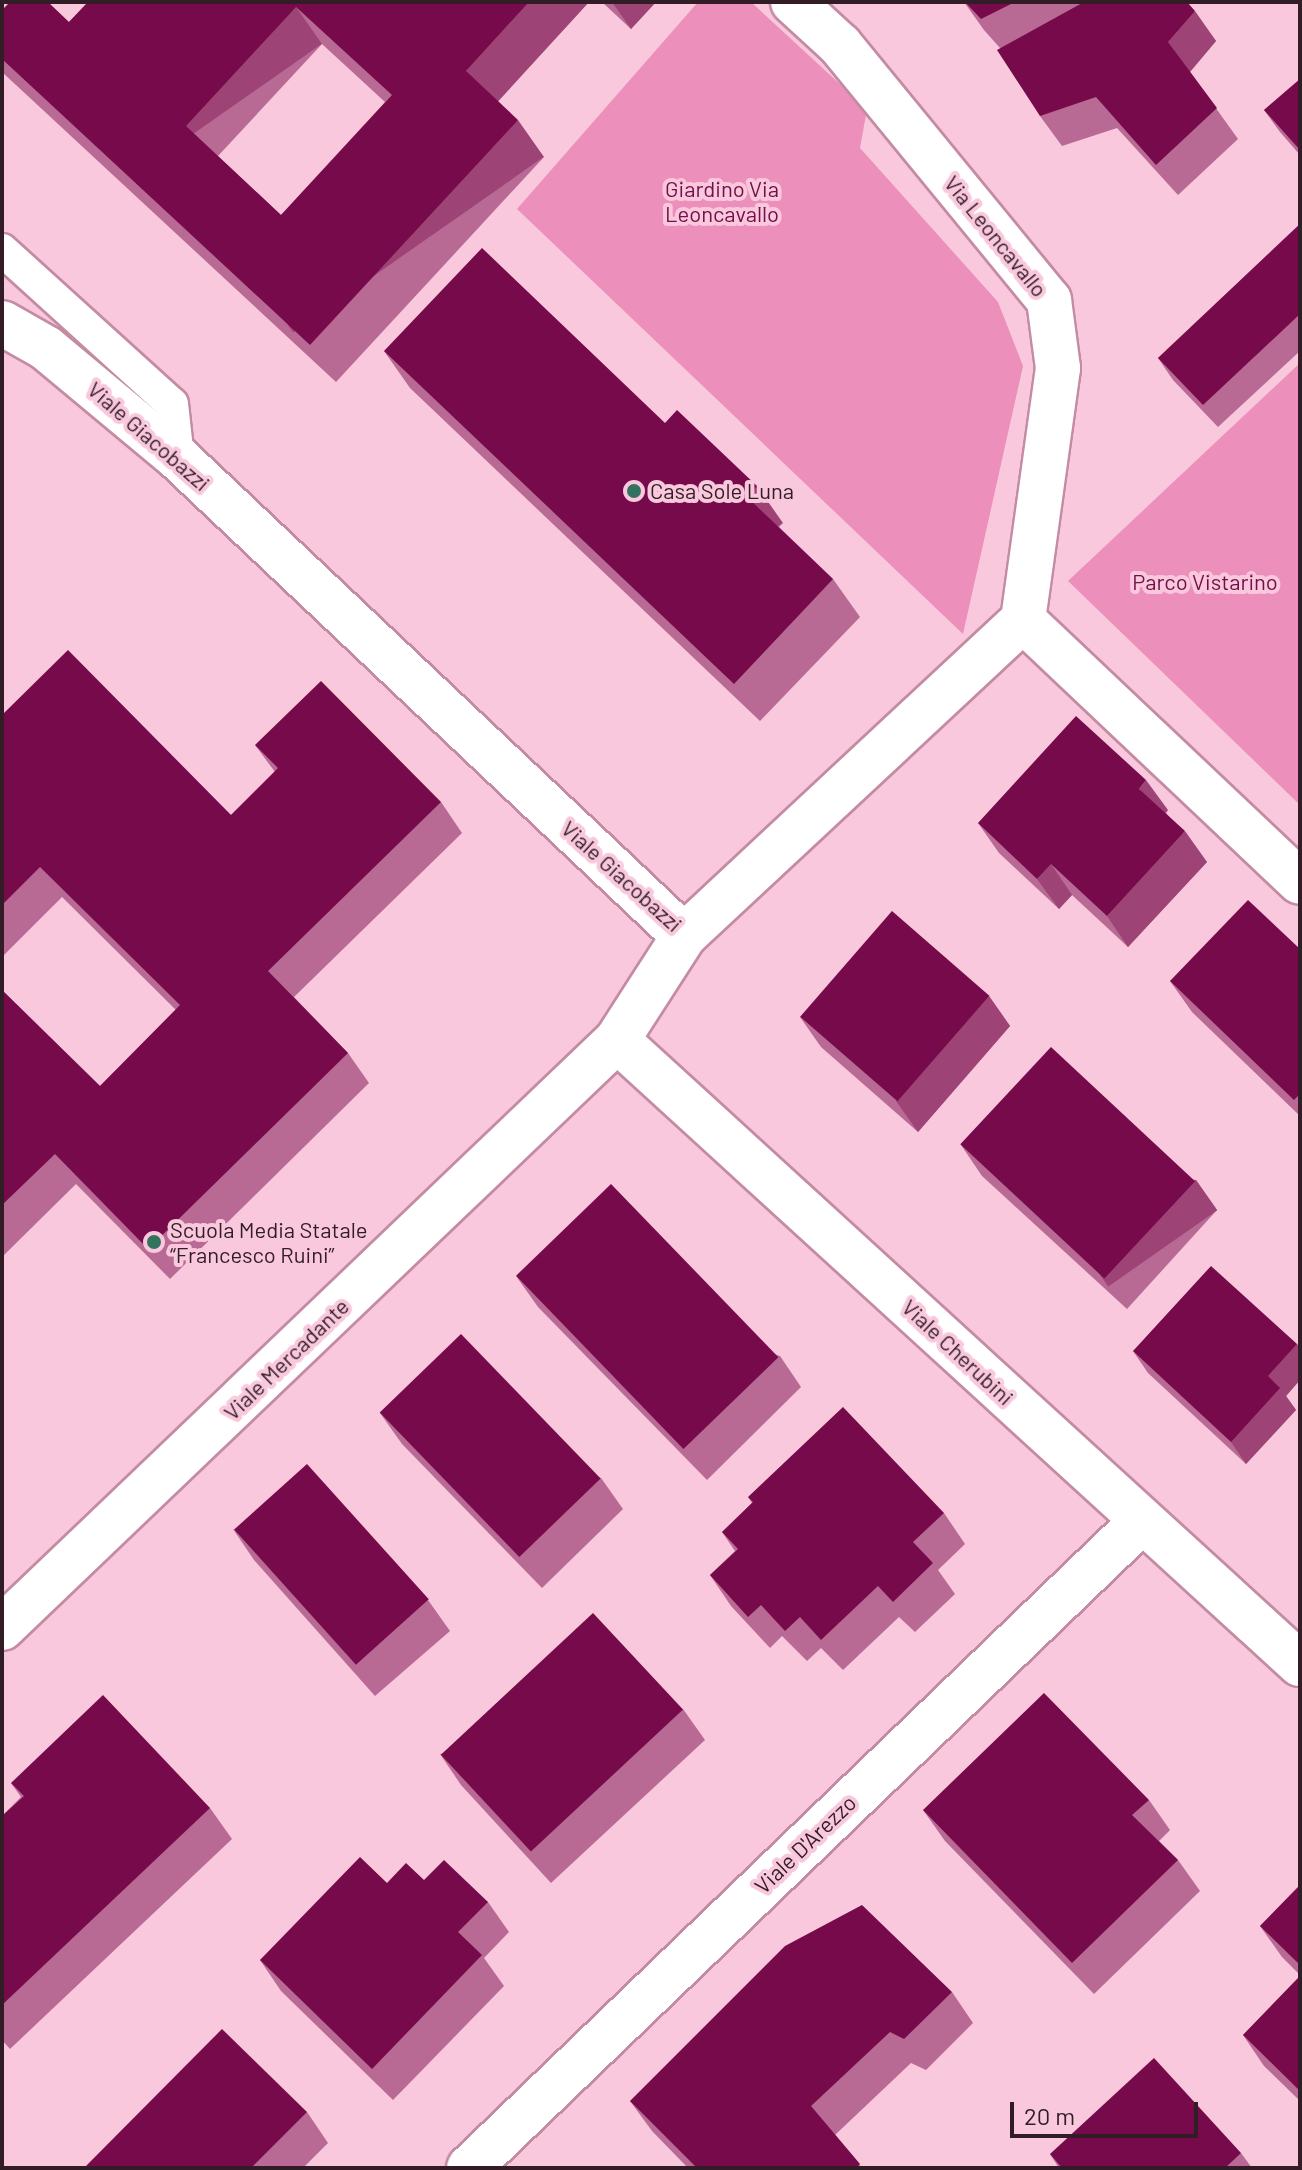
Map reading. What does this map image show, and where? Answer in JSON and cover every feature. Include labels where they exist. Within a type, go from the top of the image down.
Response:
[{"type":"street","name":"Via Leoncavallo","points":[[793,2],[840,45],[1049,300],[1058,368],[1023,620]]},
{"type":"street","name":"Viale Giacobazzi","points":[[2,323],[46,348],[178,458],[684,936],[1023,620]]},
{"type":"street","points":[[1023,620],[1300,882]]},
{"type":"street","name":"Viale Mercadante","points":[[2,1628],[617,1040],[684,936]]},
{"type":"street","name":"Viale Cherubini","points":[[617,1040],[1300,1664]]},
{"type":"street","name":"Viale D'Arezzo","points":[[469,2168],[1142,1521]]},
{"type":"lane","points":[[2,250],[172,404],[178,458]]},
{"type":"green space","name":"Giardino Via Leoncavallo","points":[[698,2],[751,2],[867,109],[860,148],[998,302],[1023,366],[963,634],[517,209]]},
{"type":"green space","name":"Parco Vistarino","points":[[1300,363],[1300,805],[1068,581]]},
{"type":"building","points":[[10,2],[48,2],[69,22],[88,2],[529,2],[466,71],[518,120],[310,345],[2,59],[2,10]],"holes":[[[296,7],[392,95],[281,215],[186,126]]]},
{"type":"building","points":[[965,2],[1015,2],[981,19]]},
{"type":"building","points":[[1084,2],[1187,2],[1195,11],[1168,42],[1217,108],[1156,165],[1096,97],[1040,116],[997,50]]},
{"type":"building","points":[[1300,79],[1300,150],[1264,110]]},
{"type":"building","points":[[1300,224],[1300,314],[1203,405],[1158,358]]},
{"type":"building","name":"Casa Sole Luna","points":[[482,248],[665,423],[677,410],[757,486],[747,497],[833,579],[734,684],[384,351]]},
{"type":"building","points":[[68,650],[231,815],[278,768],[255,745],[321,681],[441,802],[268,971],[348,1053],[148,1249],[55,1154],[2,1205],[2,990],[100,1086],[180,1005],[40,867],[2,905],[2,715]]},
{"type":"building","points":[[1076,716],[1146,780],[1139,789],[1185,831],[1107,916],[1051,864],[1037,879],[978,823]]},
{"type":"building","points":[[1248,900],[1300,949],[1300,1094],[1294,1100],[1170,981]]},
{"type":"building","points":[[892,911],[989,996],[898,1101],[800,1017]]},
{"type":"building","points":[[1051,1047],[1195,1181],[1104,1279],[960,1144]]},
{"type":"building","points":[[611,1184],[778,1357],[683,1449],[516,1276]]},
{"type":"building","points":[[1211,1266],[1297,1344],[1268,1376],[1280,1388],[1231,1442],[1133,1351]]},
{"type":"building","points":[[461,1334],[601,1479],[519,1557],[380,1412]]},
{"type":"building","points":[[843,1407],[944,1513],[913,1542],[933,1563],[893,1602],[878,1586],[821,1640],[800,1617],[785,1631],[761,1605],[748,1617],[710,1575],[738,1549],[722,1532],[753,1502],[748,1497]]},
{"type":"building","points":[[307,1464],[429,1599],[356,1665],[234,1530]]},
{"type":"building","points":[[593,1613],[683,1710],[531,1851],[441,1755]]},
{"type":"building","points":[[1044,1693],[1149,1800],[1132,1815],[1178,1860],[1072,1963],[923,1810]]},
{"type":"building","points":[[103,1695],[210,1808],[2,2005],[2,1816],[24,1796],[11,1783]]},
{"type":"building","points":[[360,1857],[387,1883],[406,1863],[424,1880],[444,1860],[488,1902],[458,1932],[482,1955],[372,2069],[260,1960]]},
{"type":"building","points":[[1300,1885],[1300,1965],[1260,1926]]},
{"type":"building","points":[[862,1905],[952,1992],[904,2039],[890,2032],[811,2106],[860,2164],[856,2168],[697,2168],[630,2101],[785,1946]]},
{"type":"building","points":[[1300,1976],[1300,2091],[1243,2035]]},
{"type":"building","points":[[222,2029],[307,2112],[251,2168],[84,2168]]},
{"type":"building","points":[[1154,2058],[1241,2153],[1225,2168],[1062,2168],[1050,2154]]},
{"type":"place","name":"Casa Sole Luna","points":[[634,491]]},
{"type":"place","name":"Scuola Media Statale “Francesco Ruini”","points":[[154,1242]]}]
